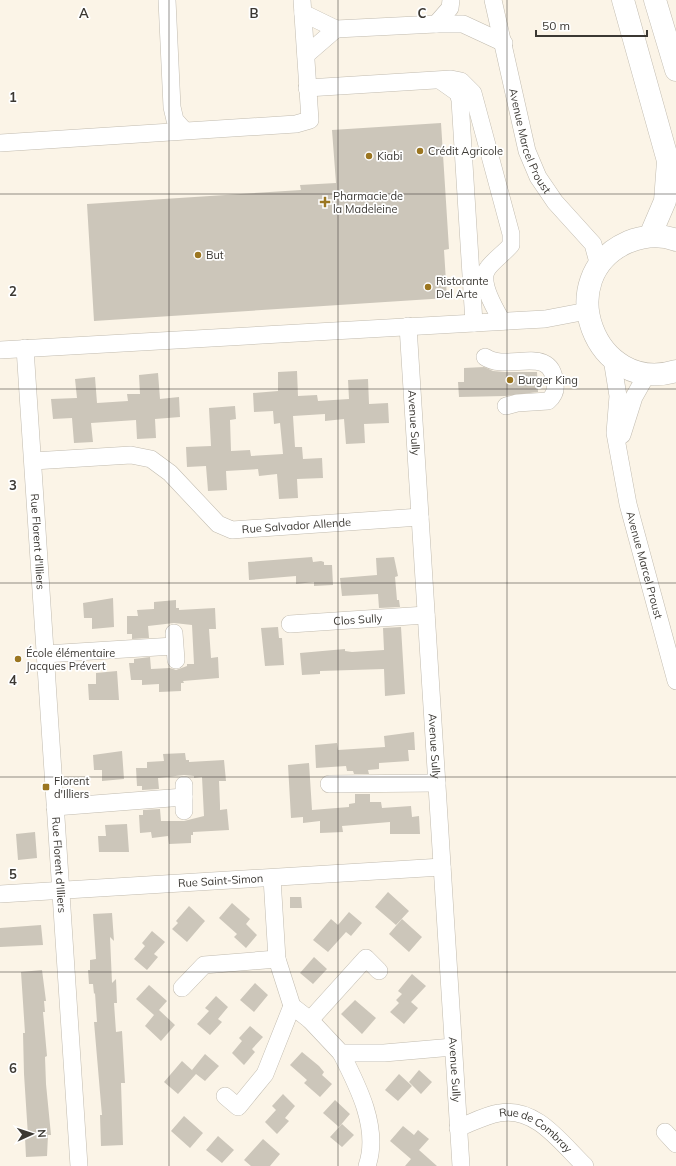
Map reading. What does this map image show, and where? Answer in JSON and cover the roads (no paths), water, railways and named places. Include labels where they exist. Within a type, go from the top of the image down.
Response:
[{"type":"main road","points":[[623,0],[668,161],[665,201],[650,236]]},
{"type":"main road","points":[[655,0],[676,70]]},
{"type":"main road","points":[[676,240],[669,237],[650,236],[635,239],[622,245],[610,254],[599,266],[592,280],[588,295],[587,311],[591,329],[597,340],[612,359],[628,368],[647,374],[667,374],[676,371]]},
{"type":"street","points":[[166,0],[172,107],[175,120],[184,130]]},
{"type":"street","points":[[436,24],[450,8],[451,0]]},
{"type":"street","name":"Avenue Marcel Proust","points":[[493,0],[504,43],[527,151],[538,177],[555,202],[593,244],[599,266]]},
{"type":"street","points":[[0,143],[296,124],[310,120],[303,6]]},
{"type":"street","points":[[303,6],[336,29],[464,24],[504,43]]},
{"type":"street","points":[[306,55],[336,29]]},
{"type":"street","points":[[308,88],[439,80],[461,81],[473,93],[511,234],[511,246],[487,268],[485,282],[494,306],[502,321]]},
{"type":"street","points":[[439,80],[458,93],[460,100],[474,323]]},
{"type":"street","points":[[0,350],[544,319],[587,311]]},
{"type":"street","name":"Avenue Sully","points":[[408,326],[461,1166]]},
{"type":"street","name":"Rue Florent d'Illiers","points":[[25,348],[79,1166]]},
{"type":"street","points":[[485,357],[497,363],[540,361],[547,365],[554,375],[554,392],[552,398],[548,401],[517,403],[506,406]]},
{"type":"street","name":"Avenue Marcel Proust","points":[[612,359],[618,396],[615,434],[619,448],[628,504],[676,681]]},
{"type":"street","name":"Avenue Marcel Proust","points":[[619,448],[634,397],[647,374]]},
{"type":"street","name":"Rue Salvador Allende","points":[[33,461],[131,455],[151,459],[170,472],[218,524],[232,530],[420,517]]},
{"type":"street","name":"Clos Sully","points":[[290,624],[426,615]]},
{"type":"street","points":[[45,654],[175,646]]},
{"type":"street","points":[[329,784],[437,783]]},
{"type":"street","points":[[55,807],[184,798]]},
{"type":"street","name":"Rue Saint-Simon","points":[[0,894],[442,867]]},
{"type":"street","points":[[272,878],[277,959],[292,1006],[310,1020],[341,1053],[358,1086],[368,1122],[372,1152],[367,1166]]},
{"type":"street","points":[[310,1020],[366,958],[379,971]]},
{"type":"street","points":[[182,988],[204,965],[277,959]]},
{"type":"street","points":[[225,1096],[238,1107],[265,1074],[292,1006]]},
{"type":"street","points":[[341,1053],[384,1053],[453,1047]]},
{"type":"street","name":"Rue de Combray","points":[[458,1128],[499,1113],[514,1112],[528,1114],[539,1121],[585,1166]]},
{"type":"place","name":"Crédit Agricole","points":[[420,151]]},
{"type":"place","name":"Kiabi","points":[[369,156]]},
{"type":"place","name":"Pharmacie de la Madeleine","points":[[325,202]]},
{"type":"place","name":"But","points":[[198,255]]},
{"type":"place","name":"Ristorante Del Arte","points":[[428,287]]},
{"type":"place","name":"Burger King","points":[[510,380]]},
{"type":"place","name":"École élémentaire Jacques Prévert","points":[[18,659]]},
{"type":"place","name":"Florent d'Illiers","points":[[46,787]]}]
